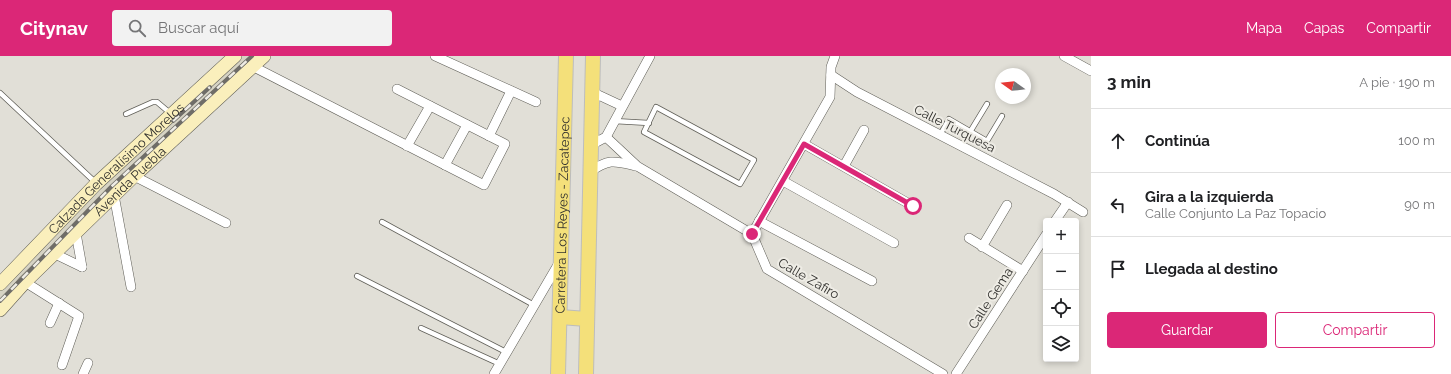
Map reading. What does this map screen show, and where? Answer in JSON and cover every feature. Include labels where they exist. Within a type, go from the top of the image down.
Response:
[{"type":"main road","name":"Calzada Generalísimo Morelos","points":[[0,284],[96,184],[235,56]]},
{"type":"main road","name":"Avenida Puebla","points":[[0,310],[25,282],[114,195],[264,56]]},
{"type":"main road","name":"Carretera Los Reyes - Zacatepec","points":[[558,374],[566,56]]},
{"type":"main road","name":"Carretera Los Reyes - Zacatepec","points":[[586,374],[593,56]]},
{"type":"main road","points":[[560,317],[587,319]]},
{"type":"street","points":[[435,56],[536,102]]},
{"type":"street","points":[[591,145],[606,136],[650,56]]},
{"type":"street","points":[[606,136],[637,166],[752,234],[830,97],[831,67],[835,56]]},
{"type":"street","points":[[1064,56],[1091,71]]},
{"type":"street","points":[[252,66],[406,146],[484,184],[505,144],[397,89]]},
{"type":"street","name":"Calle Turquesa","points":[[831,75],[857,92],[1068,202],[1082,212]]},
{"type":"street","points":[[489,136],[512,91]]},
{"type":"street","points":[[592,92],[622,106]]},
{"type":"street","points":[[406,146],[430,106]]},
{"type":"street","points":[[445,165],[468,125]]},
{"type":"street","points":[[844,166],[864,130]]},
{"type":"street","points":[[804,144],[913,206]]},
{"type":"street","points":[[590,172],[602,163],[610,161],[637,166]]},
{"type":"street","points":[[134,176],[226,223]]},
{"type":"street","points":[[783,181],[894,244]]},
{"type":"street","points":[[114,195],[131,288]]},
{"type":"street","points":[[1057,218],[1068,202]]},
{"type":"street","points":[[982,246],[1007,205]]},
{"type":"street","points":[[759,221],[872,281]]},
{"type":"street","points":[[55,254],[82,268],[76,233]]},
{"type":"street","name":"Calle Zafiro","points":[[752,234],[767,269],[944,374]]},
{"type":"street","points":[[969,238],[1023,271]]},
{"type":"street","name":"Calle Gema","points":[[956,374],[1043,240]]},
{"type":"street","points":[[494,374],[561,260]]},
{"type":"street","points":[[25,282],[79,316],[62,365]]},
{"type":"street","points":[[50,323],[59,303]]},
{"type":"street","points":[[83,374],[88,363]]},
{"type":"lane","points":[[0,93],[96,184]]},
{"type":"lane","points":[[126,114],[153,102],[157,102],[171,115]]},
{"type":"lane","points":[[970,132],[987,104]]},
{"type":"lane","points":[[656,107],[754,160],[740,184],[644,132],[648,123],[656,107]]},
{"type":"lane","points":[[940,135],[949,119],[987,141],[1002,116]]},
{"type":"lane","points":[[614,121],[648,123]]},
{"type":"lane","points":[[382,222],[534,305]]},
{"type":"lane","points":[[357,276],[506,352]]},
{"type":"lane","points":[[421,328],[500,364]]},
{"type":"shaded area","points":[[241,56],[257,56],[0,305],[0,289],[75,212]]},
{"type":"railway","points":[[0,301],[112,186],[252,56]]},
{"type":"railway","points":[[173,121],[210,87]]},
{"type":"route","points":[[752,234],[804,144],[913,206]]}]
